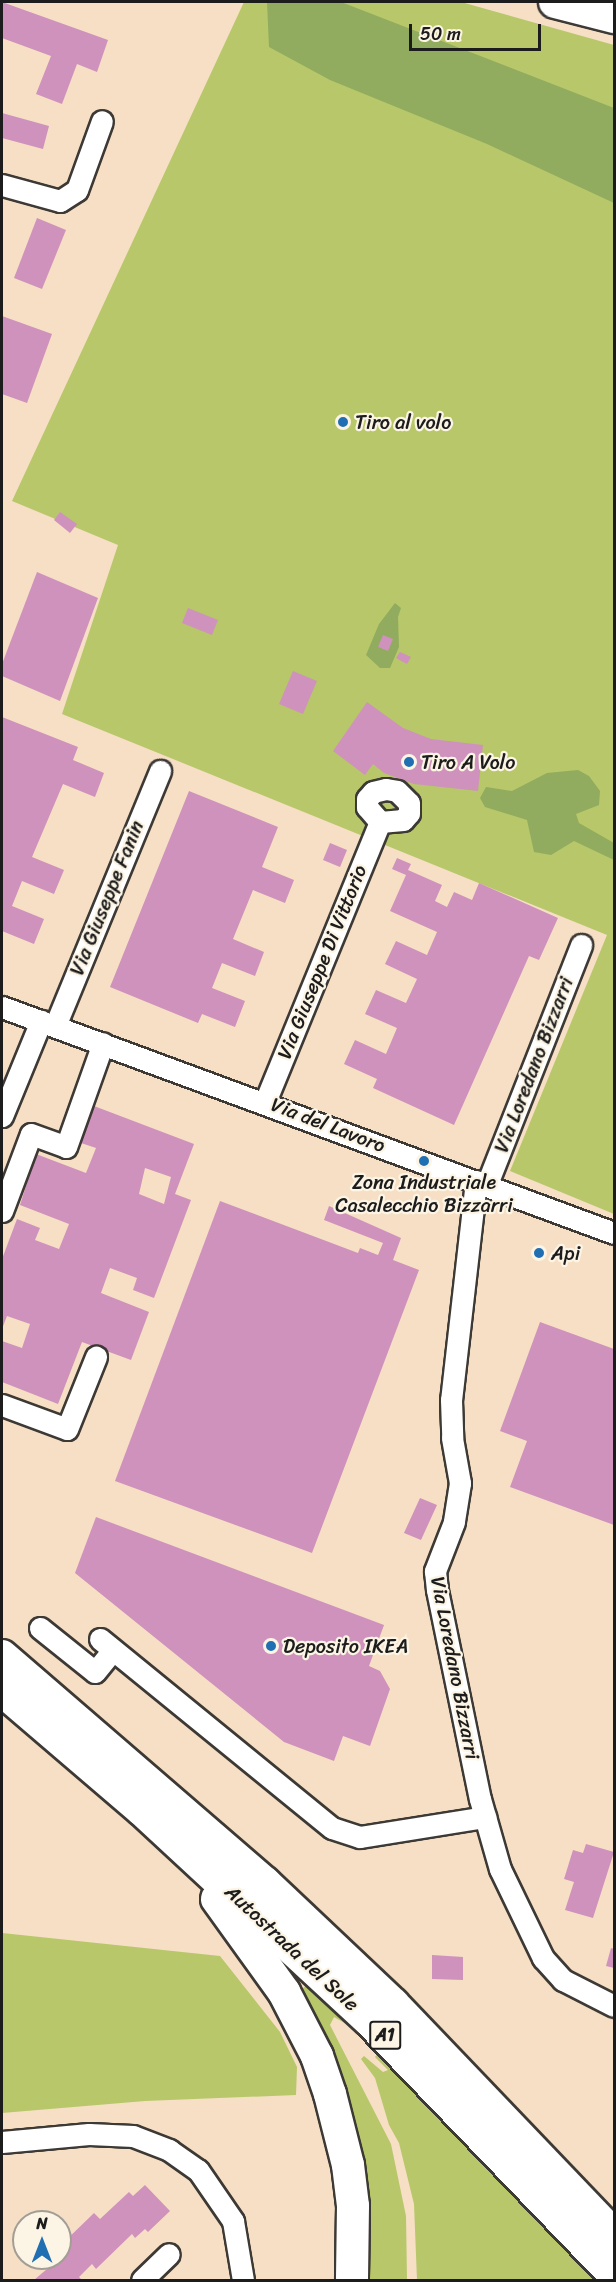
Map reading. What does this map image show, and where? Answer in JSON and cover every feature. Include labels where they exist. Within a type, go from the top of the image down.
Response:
[{"type":"highway","points":[[555,2],[615,17]]},
{"type":"highway","name":"Autostrada del Sole","points":[[2,1656],[265,1883],[500,2112],[615,2235]]},
{"type":"highway","name":"Autostrada del Sole","points":[[2,1690],[141,1809],[413,2063],[615,2275]]},
{"type":"highway","points":[[141,1809],[259,1955],[284,1992],[317,2056],[348,2165],[354,2215],[352,2280]]},
{"type":"highway","points":[[500,2112],[615,2204]]},
{"type":"street","points":[[2,185],[60,201],[77,190],[102,121]]},
{"type":"street","name":"Via Giuseppe Fanin","points":[[48,1023],[160,771]]},
{"type":"street","name":"Via Giuseppe Di Vittorio","points":[[265,1102],[380,822]]},
{"type":"street","name":"Via Loredano Bizzarri","points":[[581,945],[481,1183],[451,1400],[452,1438],[460,1483],[454,1522],[435,1571],[485,1816],[501,1869],[543,1958],[562,1980],[615,2006]]},
{"type":"street","name":"Via del Lavoro","points":[[2,1007],[265,1102],[615,1233]]},
{"type":"street","points":[[2,1116],[48,1023]]},
{"type":"street","points":[[2,1211],[31,1134],[66,1147],[103,1043]]},
{"type":"street","points":[[2,1405],[67,1429],[96,1357]]},
{"type":"street","points":[[40,1628],[95,1672],[106,1644],[332,1828],[346,1834],[373,1836],[485,1816]]},
{"type":"street","points":[[2,2142],[89,2134],[133,2136],[169,2150],[198,2170],[233,2221],[243,2280]]},
{"type":"street","points":[[142,2280],[169,2254]]},
{"type":"green space","points":[[244,2],[461,2],[614,45],[614,1214],[510,1171],[607,935],[62,714],[118,545],[12,501]]},
{"type":"green space","points":[[267,2],[341,2],[614,108],[614,203],[487,144],[330,80],[269,47]]},
{"type":"green space","points":[[395,603],[401,608],[398,617],[399,647],[390,668],[380,668],[366,655],[379,624]]},
{"type":"green space","points":[[578,770],[589,776],[600,791],[599,805],[576,814],[579,823],[614,843],[614,860],[574,841],[551,855],[534,852],[527,820],[485,807],[480,798],[486,787],[512,791],[547,773]]},
{"type":"green space","points":[[2,1933],[220,1956],[280,2032],[297,2067],[296,2095],[145,2101],[2,2113]]},
{"type":"green space","points":[[289,1980],[301,1990],[308,1984],[357,2030],[334,2017],[330,2025],[391,2144],[406,2216],[407,2280],[362,2280]]},
{"type":"green space","points":[[379,2052],[547,2225],[597,2280],[417,2280],[414,2204],[399,2143],[389,2125],[375,2078],[361,2059],[364,2056],[383,2072],[388,2070],[375,2057]]},
{"type":"building","points":[[2,2],[108,40],[97,72],[77,64],[62,104],[36,94],[51,56],[2,38]]},
{"type":"building","points":[[2,113],[49,126],[43,149],[2,138]]},
{"type":"building","points":[[37,218],[66,230],[42,289],[14,278]]},
{"type":"building","points":[[2,316],[52,334],[27,403],[2,394]]},
{"type":"building","points":[[60,512],[77,524],[70,533],[54,520]]},
{"type":"building","points":[[37,572],[98,598],[60,701],[2,676],[2,664]]},
{"type":"building","points":[[188,608],[218,620],[212,635],[182,623]]},
{"type":"building","points":[[383,635],[393,639],[388,651],[378,647]]},
{"type":"building","points":[[400,652],[411,657],[407,664],[396,658]]},
{"type":"building","points":[[293,671],[317,681],[303,714],[279,704]]},
{"type":"building","points":[[367,702],[403,728],[431,739],[483,745],[478,791],[414,784],[384,773],[373,764],[365,775],[333,751]]},
{"type":"building","points":[[2,717],[78,747],[73,760],[104,773],[95,797],[63,784],[32,857],[64,870],[54,894],[22,881],[12,906],[44,919],[34,944],[2,931]]},
{"type":"building","points":[[189,791],[278,827],[262,867],[294,880],[285,903],[253,890],[233,939],[264,952],[255,976],[222,963],[212,988],[245,1001],[235,1027],[202,1014],[198,1023],[110,987]]},
{"type":"building","points":[[330,843],[347,850],[340,867],[323,860]]},
{"type":"building","points":[[397,858],[411,864],[408,870],[442,885],[435,901],[447,907],[454,892],[472,900],[479,883],[558,918],[539,960],[529,956],[454,1125],[373,1088],[377,1079],[344,1064],[355,1040],[386,1054],[397,1028],[365,1014],[376,990],[406,1003],[417,979],[385,964],[396,941],[427,955],[437,932],[390,911],[406,875],[392,869]]},
{"type":"building","points":[[94,1106],[194,1144],[175,1194],[191,1200],[154,1298],[133,1290],[137,1278],[110,1268],[101,1293],[149,1312],[131,1360],[82,1342],[58,1404],[2,1382],[2,1341],[22,1348],[30,1324],[7,1316],[2,1329],[2,1259],[17,1219],[40,1228],[35,1240],[59,1249],[69,1224],[20,1205],[36,1154],[86,1173],[96,1148],[81,1143]],"holes":[[[145,1168],[171,1177],[164,1204],[139,1194]]]},
{"type":"building","points":[[220,1201],[358,1253],[360,1248],[378,1255],[383,1243],[324,1220],[329,1206],[401,1238],[393,1260],[419,1270],[312,1553],[115,1481]]},
{"type":"building","points":[[540,1322],[614,1349],[614,1525],[510,1487],[527,1441],[500,1431]]},
{"type":"building","points":[[420,1498],[437,1505],[421,1540],[404,1533]]},
{"type":"building","name":"Deposito IKEA","points":[[96,1517],[384,1625],[369,1666],[380,1671],[390,1689],[370,1746],[343,1736],[334,1761],[284,1742],[75,1573]]},
{"type":"building","points":[[586,1844],[614,1852],[593,1918],[565,1910],[574,1882],[564,1879],[573,1850],[583,1853]]},
{"type":"building","points":[[611,1948],[614,1949],[614,1968],[606,1966]]},
{"type":"building","points":[[432,1955],[463,1957],[463,1980],[432,1979]]},
{"type":"building","points":[[145,2185],[170,2211],[148,2232],[145,2229],[135,2238],[132,2234],[96,2269],[92,2264],[79,2277],[82,2280],[34,2280],[46,2270],[72,2270],[72,2234],[94,2213],[100,2219],[129,2192],[133,2196]]},
{"type":"place","name":"Tiro al volo","points":[[343,422]]},
{"type":"place","name":"Tiro A Volo","points":[[409,762]]},
{"type":"place","name":"Zona Industriale Casalecchio Bizzarri","points":[[424,1161]]},
{"type":"place","name":"Api","points":[[539,1253]]},
{"type":"place","name":"Deposito IKEA","points":[[271,1646]]}]
